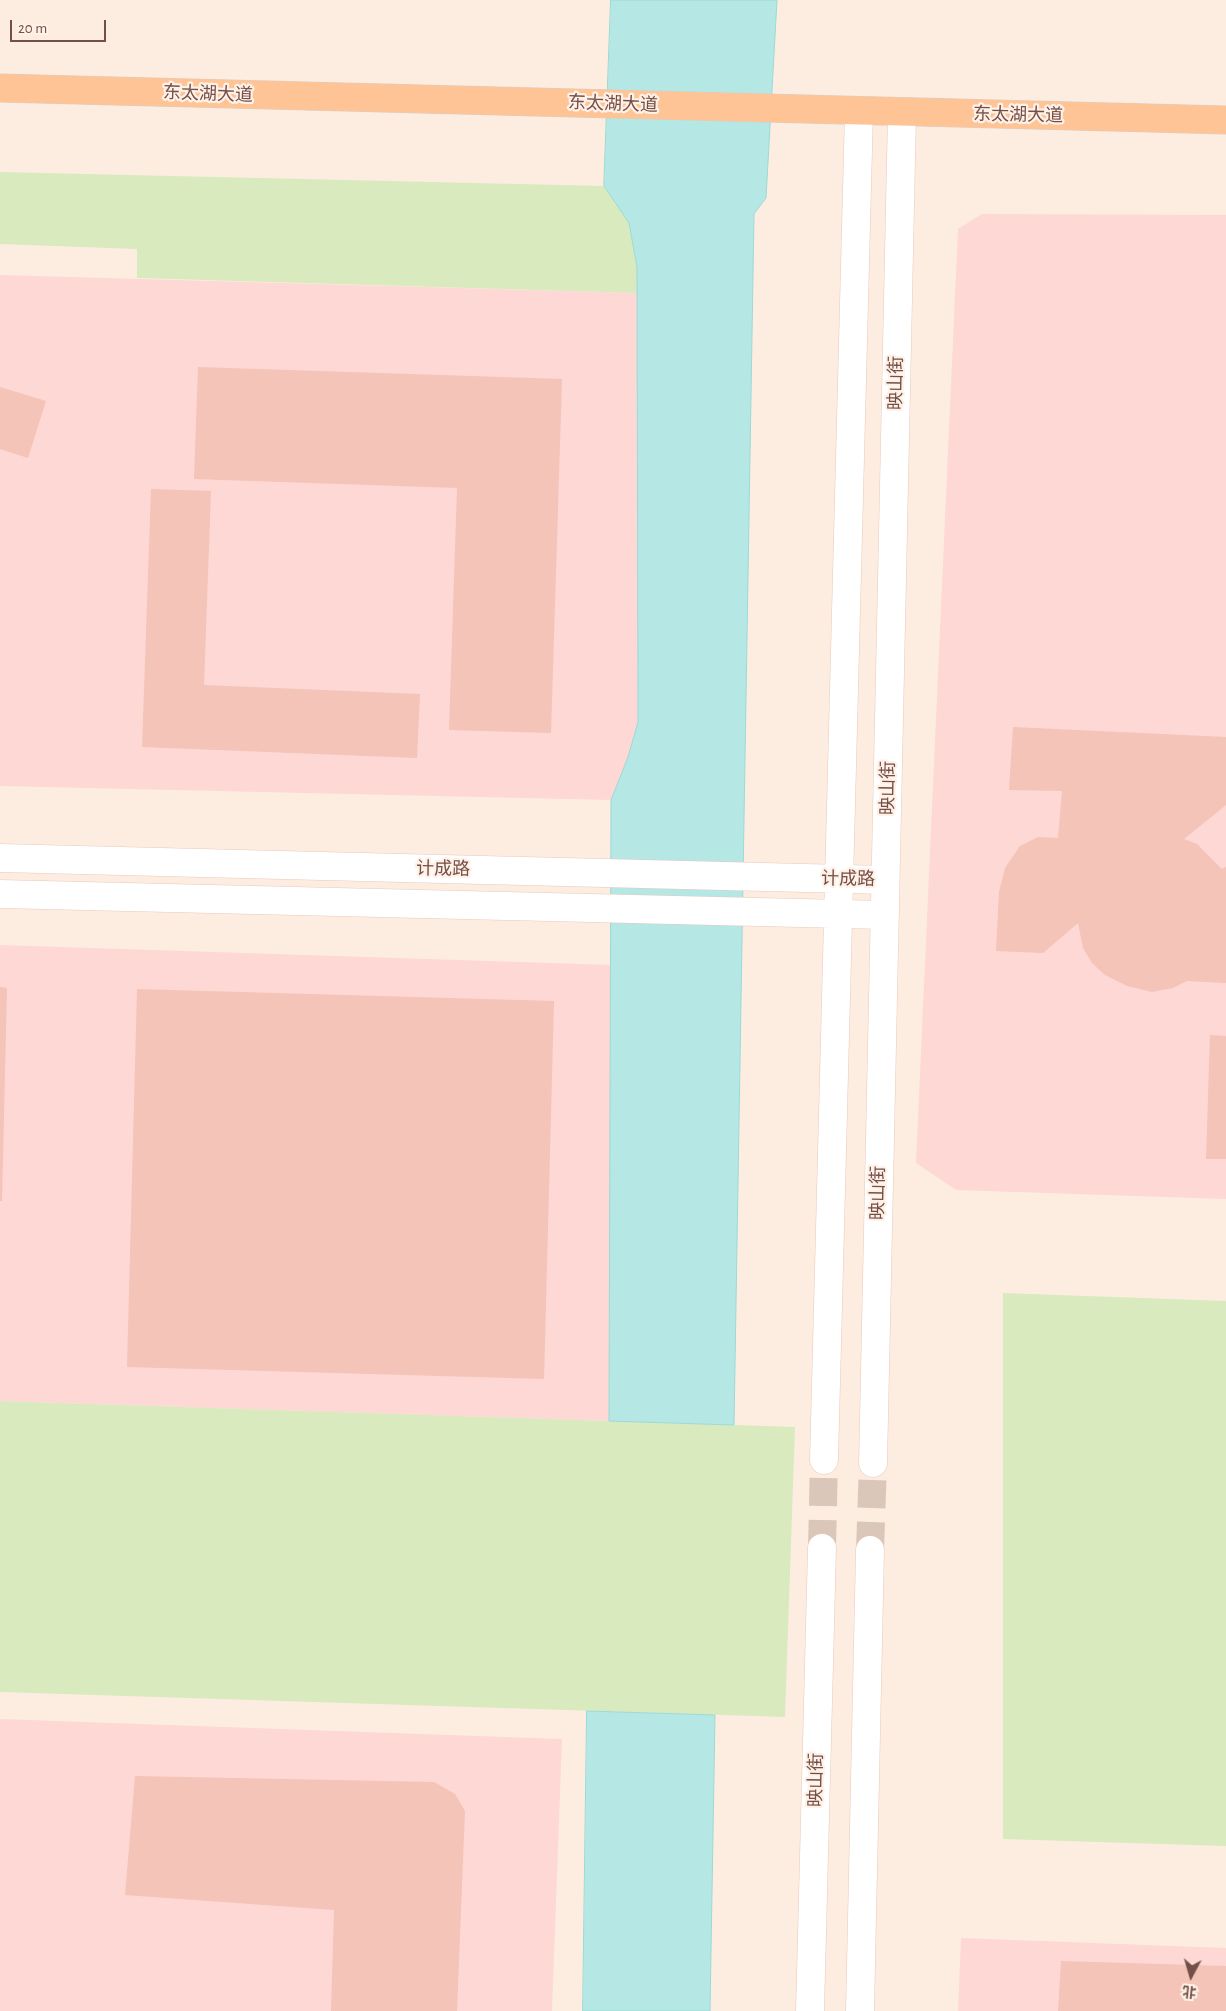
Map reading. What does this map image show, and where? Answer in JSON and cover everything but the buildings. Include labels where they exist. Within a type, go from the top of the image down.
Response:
[{"type":"main road","name":"东太湖大道","points":[[0,88],[1226,120]]},
{"type":"street","points":[[824,1460],[859,111]]},
{"type":"street","name":"映山街","points":[[873,1463],[902,113]]},
{"type":"street","name":"计成路","points":[[0,858],[886,880]]},
{"type":"street","name":"计成路","points":[[0,894],[885,915]]},
{"type":"street","name":"映山街","points":[[810,2011],[822,1548]]},
{"type":"street","points":[[860,2011],[870,1550]]},
{"type":"shaded area","points":[[982,214],[1226,215],[1226,1199],[956,1190],[916,1163],[958,229]]},
{"type":"shaded area","points":[[0,275],[637,293],[638,722],[628,757],[611,800],[0,786]]},
{"type":"shaded area","points":[[0,945],[611,965],[609,1421],[0,1401]]},
{"type":"shaded area","points":[[0,1719],[562,1739],[552,2011],[0,2011]]},
{"type":"shaded area","points":[[961,1938],[1226,1948],[1226,2011],[958,2011]]},
{"type":"green space","points":[[0,172],[604,186],[629,223],[637,267],[637,293],[137,278],[137,249],[0,244]]},
{"type":"green space","points":[[1003,1293],[1226,1301],[1226,1846],[1003,1839]]},
{"type":"green space","points":[[0,1401],[795,1427],[785,1717],[0,1692]]},
{"type":"water","points":[[611,0],[777,0],[766,198],[754,214],[734,1425],[609,1421],[611,800],[628,757],[638,722],[637,267],[629,223],[604,186]]},
{"type":"water","points":[[587,1711],[715,1715],[710,2011],[583,2011]]},
{"type":"tunnel","points":[[822,1548],[824,1460]]},
{"type":"tunnel","points":[[870,1550],[873,1463]]}]
